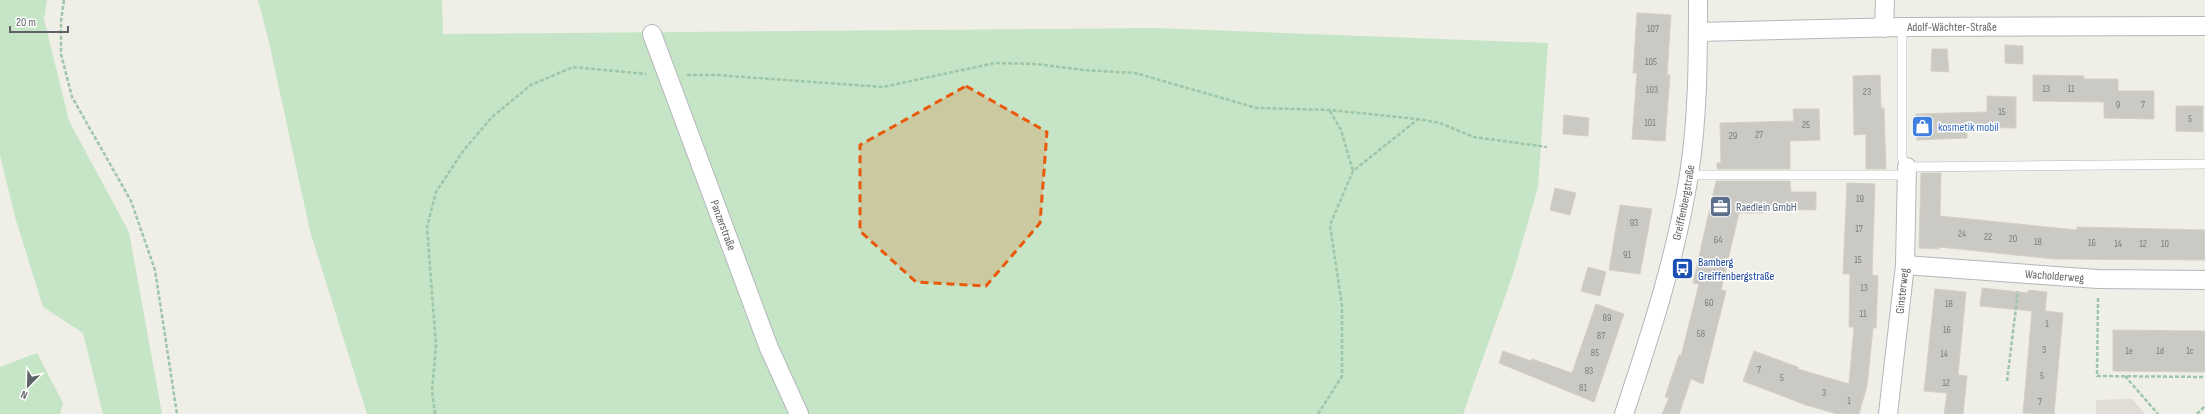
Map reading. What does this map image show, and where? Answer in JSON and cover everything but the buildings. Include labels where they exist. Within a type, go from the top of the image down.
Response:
[{"type":"street","name":"Greiffenbergstraße","points":[[1624,414],[1666,283],[1689,175],[1696,119],[1698,0]]},
{"type":"street","points":[[1885,0],[1893,28]]},
{"type":"street","name":"Adolf-Wächter-Straße","points":[[1698,32],[1893,28],[2205,26]]},
{"type":"street","name":"Panzerstraße","points":[[652,34],[666,76],[770,348],[799,414]]},
{"type":"street","name":"Ginsterweg","points":[[1888,414],[1905,266],[1906,171]]},
{"type":"street","name":"Wacholderweg","points":[[1905,266],[2098,279],[2205,280]]},
{"type":"lane","points":[[1893,28],[1902,158],[1906,171]]},
{"type":"lane","points":[[1689,175],[2205,164]]},
{"type":"path","points":[[64,0],[61,21],[61,54],[72,97],[131,201],[155,270],[177,414]]},
{"type":"path","points":[[435,414],[432,391],[435,339],[427,227],[436,192],[463,151],[492,117],[531,84],[573,67],[666,76],[716,75],[883,87],[994,63],[1037,64],[1083,70],[1135,73],[1257,108],[1330,110],[1417,119],[1440,123],[1474,137],[1547,147]]},
{"type":"path","points":[[1330,110],[1341,130],[1353,172]]},
{"type":"path","points":[[1318,414],[1342,376],[1342,306],[1330,225],[1353,172],[1417,119]]},
{"type":"path","points":[[2007,381],[2020,274]]},
{"type":"path","points":[[2098,279],[2097,376],[2205,377]]},
{"type":"path","points":[[2125,376],[2158,414]]},
{"type":"path","points":[[2197,414],[2205,406]]},
{"type":"highlighted area","points":[[966,86],[1047,132],[1040,223],[986,286],[916,282],[860,231],[860,145]]},
{"type":"shaded area","points":[[2132,399],[2145,414],[2096,414],[2096,400]]},
{"type":"green space","points":[[0,0],[47,0],[44,19],[69,121],[129,232],[162,414],[103,414],[83,333],[43,307],[15,217],[0,155]]},
{"type":"green space","points":[[258,0],[442,0],[443,34],[1155,28],[1548,43],[1538,187],[1513,274],[1463,414],[367,414],[310,231],[269,42]]},
{"type":"green space","points":[[37,353],[63,403],[60,414],[0,414],[0,367]]},
{"type":"place","name":"kosmetik mobil","points":[[1923,127]]},
{"type":"place","name":"Raedlein GmbH","points":[[1720,207]]},
{"type":"place","name":"Bamberg Greiffenbergstraße","points":[[1683,269]]}]
